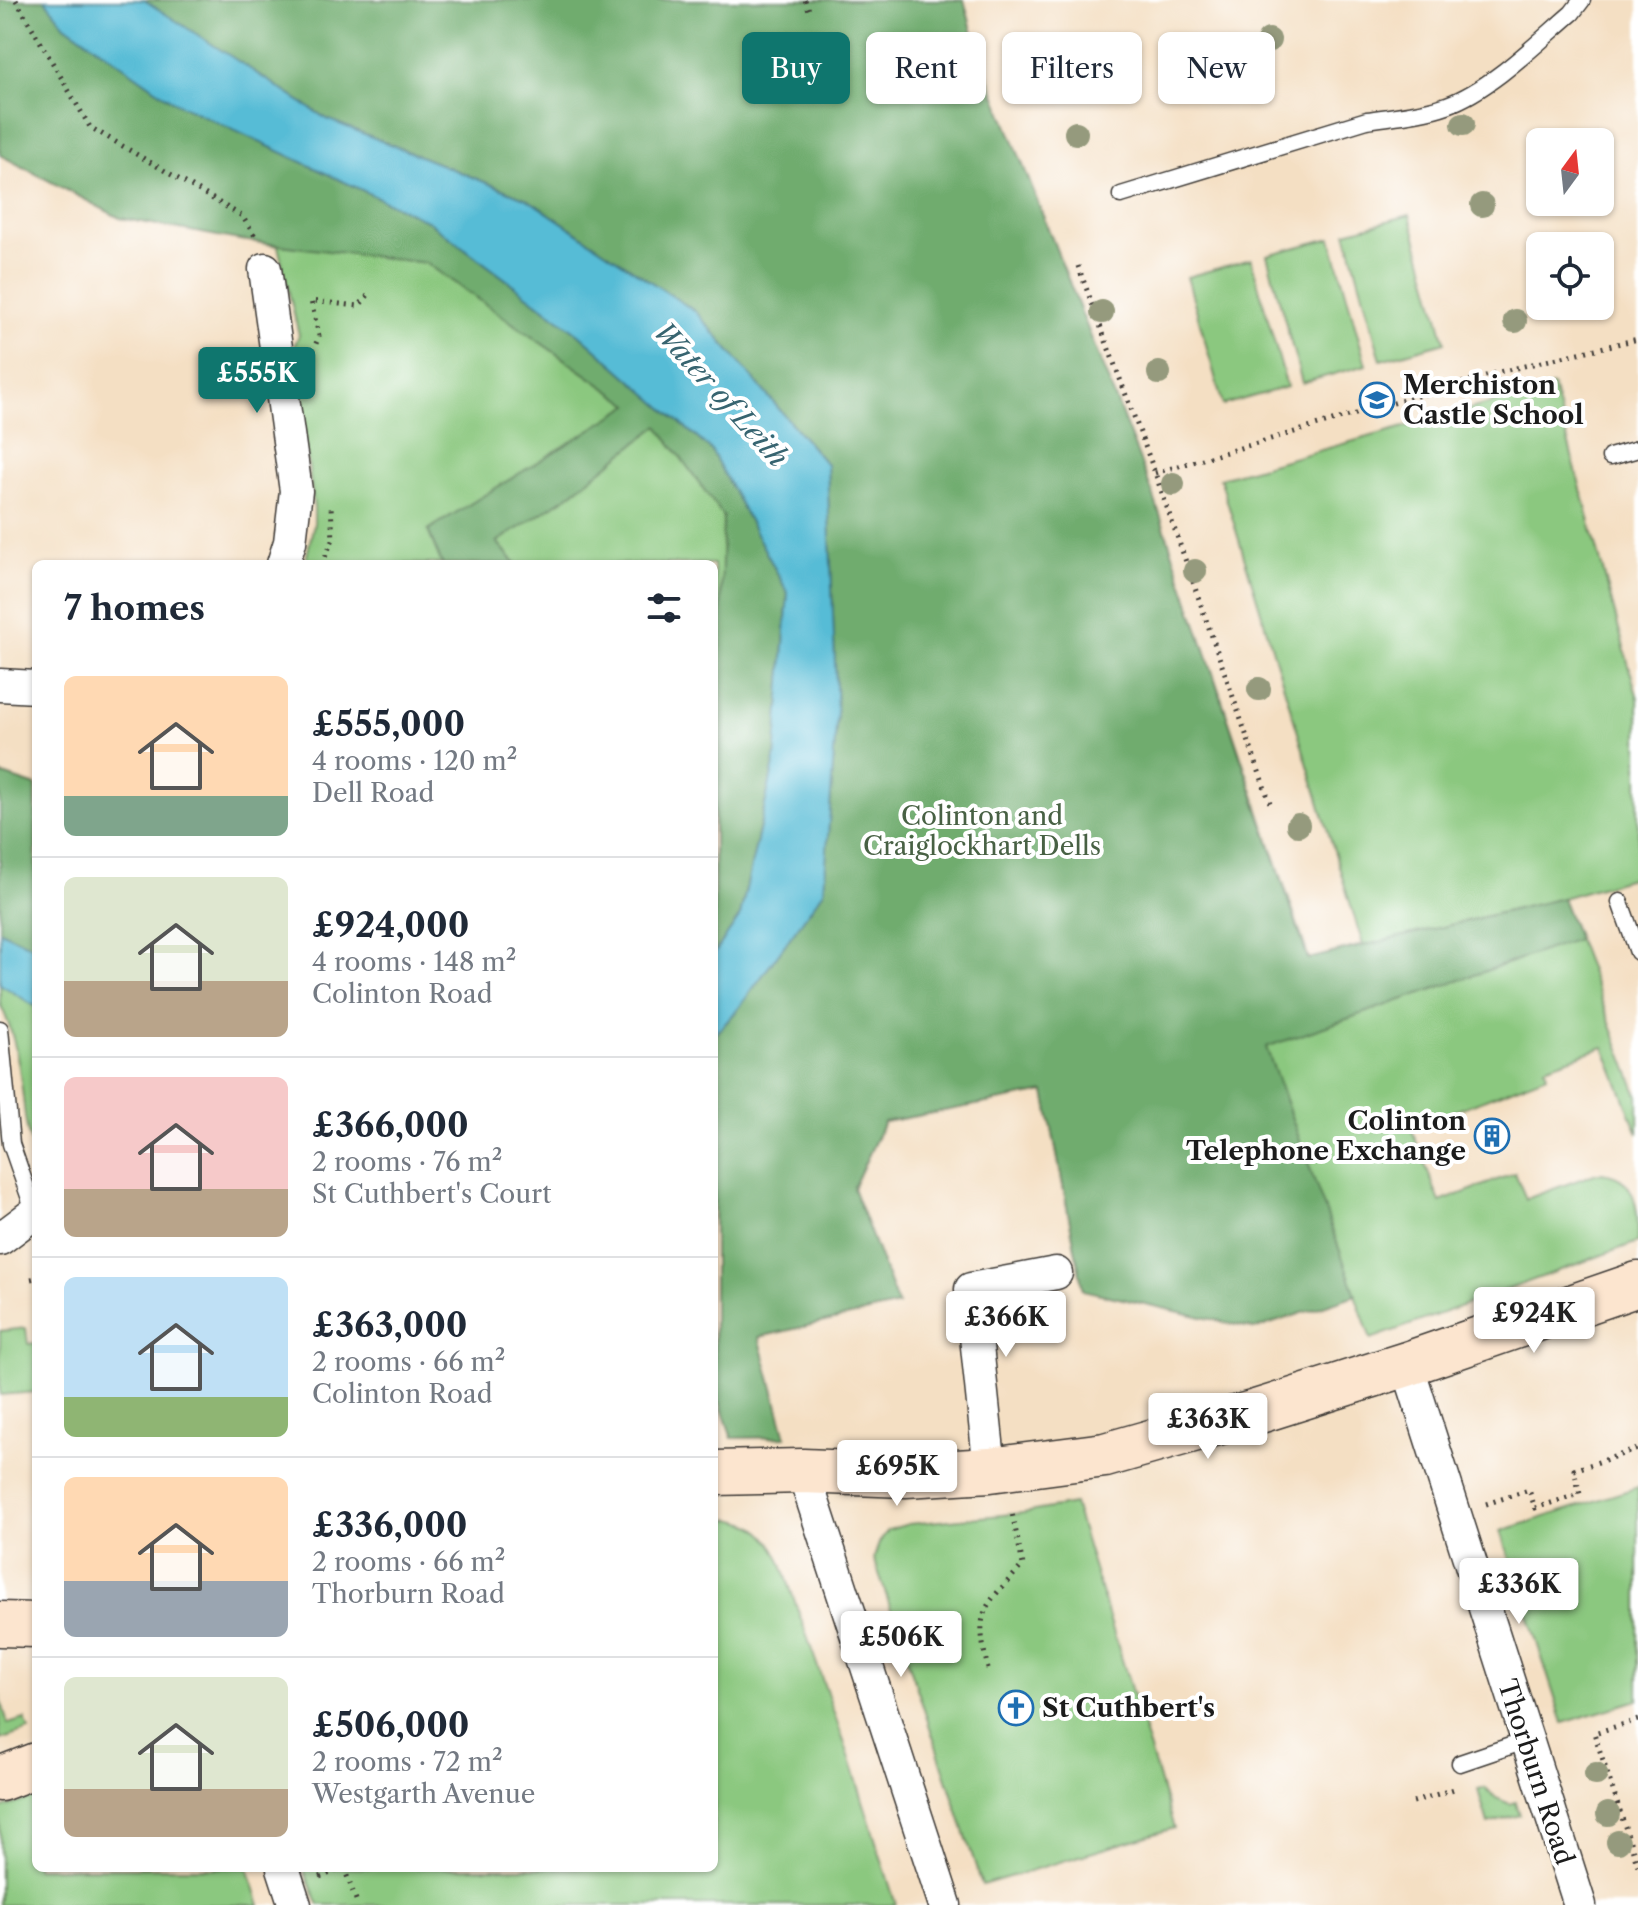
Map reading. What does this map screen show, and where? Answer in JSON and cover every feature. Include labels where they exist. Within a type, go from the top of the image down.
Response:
[{"type":"main road","points":[[718,1473],[803,1471],[905,1475],[990,1470],[1105,1455],[1407,1364],[1638,1284]]},
{"type":"main road","points":[[0,1624],[32,1625]]},
{"type":"main road","points":[[0,1779],[32,1767]]},
{"type":"street","points":[[265,269],[296,491],[290,542],[284,560]]},
{"type":"street","points":[[0,685],[32,687]]},
{"type":"street","points":[[0,1239],[32,1215]]},
{"type":"street","points":[[990,1470],[971,1289],[1056,1273]]},
{"type":"street","name":"Thorburn Road","points":[[1407,1364],[1525,1741],[1580,1905]]},
{"type":"street","points":[[803,1471],[945,1905]]},
{"type":"street","points":[[284,1872],[295,1905]]},
{"type":"lane","points":[[1121,195],[1367,120],[1448,105],[1491,80],[1572,13],[1582,0]]},
{"type":"lane","points":[[1610,457],[1638,449]]},
{"type":"lane","points":[[1620,902],[1638,952]]},
{"type":"lane","points":[[0,1029],[11,1144],[32,1201]]},
{"type":"lane","points":[[1460,1763],[1525,1741]]},
{"type":"path","points":[[16,0],[90,127],[242,216],[260,243],[265,269]]},
{"type":"path","points":[[805,0],[809,10]]},
{"type":"path","points":[[1078,266],[1155,473],[1270,803]]},
{"type":"path","points":[[312,355],[319,336],[311,301],[359,306],[369,294]]},
{"type":"path","points":[[1155,473],[1499,372],[1638,339]]},
{"type":"path","points":[[324,560],[333,539],[331,496]]},
{"type":"path","points":[[1455,1515],[1529,1490],[1535,1508],[1580,1494],[1574,1470],[1638,1449]]},
{"type":"path","points":[[988,1669],[981,1639],[982,1612],[1023,1565],[1012,1513]]},
{"type":"path","points":[[1638,1720],[1594,1733],[1638,1866]]},
{"type":"path","points":[[1413,1802],[1466,1785]]},
{"type":"path","points":[[346,1872],[358,1905]]},
{"type":"green space","name":"Colinton and Craiglockhart Dells","points":[[0,0],[964,0],[972,32],[866,32],[866,104],[986,104],[986,72],[1153,494],[1309,959],[1363,945],[1220,478],[1553,386],[1638,699],[1638,876],[1562,898],[1638,1096],[1638,1134],[1604,1047],[1545,1067],[1547,1075],[1411,1128],[1440,1202],[1515,1173],[1526,1199],[1597,1173],[1611,1175],[1621,1179],[1633,1195],[1638,1242],[1371,1339],[1355,1295],[1255,1329],[1083,1290],[1045,1092],[884,1122],[853,1188],[898,1305],[759,1337],[786,1437],[732,1438],[718,1396],[718,560],[513,560],[497,542],[568,496],[657,425],[428,531],[440,560],[306,560],[314,508],[293,349],[299,335],[278,246],[120,218],[0,155]]},
{"type":"green space","points":[[0,0],[45,0],[65,25],[176,103],[428,221],[579,334],[711,450],[788,593],[775,760],[740,916],[718,948],[718,652],[723,516],[658,426],[568,496],[497,542],[513,560],[440,560],[428,530],[630,405],[426,263],[239,240],[120,218],[0,155]]},
{"type":"green space","name":"Colinton and Craiglockhart Dells","points":[[143,0],[964,0],[972,32],[866,32],[866,104],[986,104],[986,72],[1153,494],[1308,959],[1562,898],[1578,939],[1266,1047],[1356,1295],[1255,1329],[1083,1290],[1045,1092],[884,1122],[853,1188],[898,1305],[759,1337],[786,1437],[732,1438],[718,1396],[718,1032],[738,1009],[824,891],[837,712],[827,465],[696,312],[527,199],[327,119]]},
{"type":"green space","points":[[1410,215],[1445,342],[1381,360],[1346,232]]},
{"type":"green space","points":[[1331,238],[1366,365],[1302,383],[1267,255]]},
{"type":"green space","points":[[1251,259],[1287,387],[1223,405],[1187,277]]},
{"type":"green space","points":[[0,774],[32,785],[32,1144],[26,1126],[13,1038],[0,1004]]},
{"type":"green space","points":[[0,774],[32,785],[32,946],[0,931]]},
{"type":"green space","points":[[26,1328],[28,1344],[32,1344],[32,1392],[0,1395],[0,1331]]},
{"type":"green space","points":[[1638,1487],[1638,1700],[1563,1723],[1501,1531]]},
{"type":"green space","points":[[1074,1504],[1174,1828],[982,1885],[874,1558],[888,1530],[908,1524],[1023,1513]]},
{"type":"green space","points":[[730,1519],[755,1527],[771,1543],[780,1559],[849,1756],[896,1905],[319,1905],[305,1872],[718,1872],[718,1522]]},
{"type":"green space","points":[[0,1696],[8,1724],[25,1719],[29,1730],[0,1740]]},
{"type":"green space","points":[[1486,1788],[1496,1798],[1510,1804],[1516,1802],[1520,1815],[1488,1824],[1478,1790]]},
{"type":"green space","points":[[32,1798],[32,1872],[249,1872],[260,1905],[0,1905],[0,1809]]},
{"type":"water","name":"Water of Leith","points":[[45,0],[144,0],[327,119],[527,199],[696,312],[827,465],[837,712],[824,891],[738,1009],[718,1032],[718,948],[740,916],[775,760],[788,593],[711,450],[579,334],[428,221],[176,103],[65,25]]},
{"type":"water","points":[[0,931],[32,946],[32,1004],[0,984]]},
{"type":"place","name":"Merchiston Castle School","points":[[1377,400]]},
{"type":"place","name":"Colinton Telephone Exchange","points":[[1492,1136]]},
{"type":"place","name":"St Cuthbert's","points":[[1016,1708]]}]
